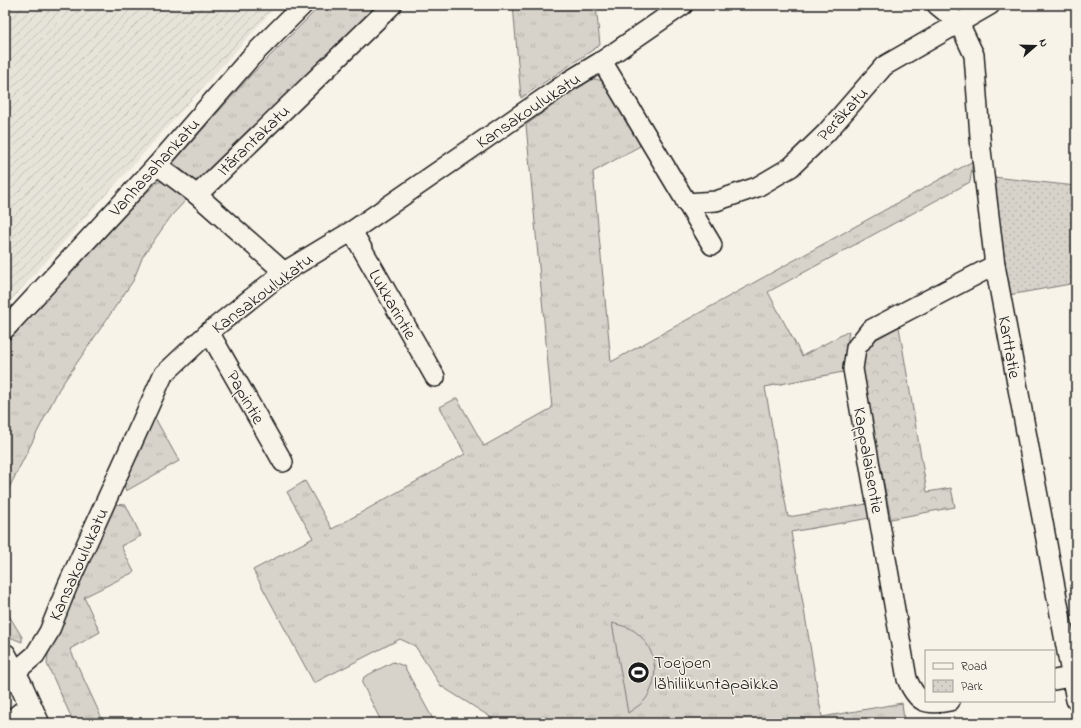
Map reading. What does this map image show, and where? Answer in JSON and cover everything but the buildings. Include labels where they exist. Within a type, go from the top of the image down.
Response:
[{"type":"main road","points":[[10,664],[34,714]]},
{"type":"street","name":"Vanhasahankatu","points":[[5,329],[157,165],[251,57],[303,5]]},
{"type":"street","name":"Itärantakatu","points":[[197,195],[392,5]]},
{"type":"street","name":"Kansakoulukatu","points":[[10,664],[35,655],[49,632],[67,587],[163,375],[209,332],[284,272],[352,231],[682,5]]},
{"type":"street","name":"Karttatie","points":[[937,5],[959,23],[974,55],[981,150],[995,265],[1067,677],[1076,700]]},
{"type":"street","name":"Peräkatu","points":[[686,203],[716,201],[756,187],[791,167],[826,133],[884,66],[990,5]]},
{"type":"street","points":[[602,61],[712,245]]},
{"type":"street","points":[[157,165],[197,195],[284,272]]},
{"type":"street","name":"Lukkarintie","points":[[352,231],[435,377]]},
{"type":"street","name":"Kappalaisentie","points":[[925,701],[914,693],[907,679],[853,369],[856,348],[870,330],[995,265]]},
{"type":"street","name":"Papintie","points":[[209,332],[283,462]]},
{"type":"street","name":"Kappalaisentie","points":[[927,702],[936,704],[945,702]]},
{"type":"street","points":[[7,723],[34,714]]},
{"type":"shaded area","points":[[5,5],[277,5],[5,307]]},
{"type":"green space","points":[[321,5],[382,5],[202,186],[173,163],[251,75]]},
{"type":"green space","points":[[513,5],[596,5],[600,45],[521,98]]},
{"type":"green space","points":[[590,78],[608,82],[631,122],[640,146],[593,172],[611,362],[973,161],[970,182],[768,292],[802,356],[849,331],[843,372],[765,387],[788,517],[867,504],[870,518],[791,532],[822,717],[902,703],[904,720],[889,723],[500,723],[441,686],[415,646],[400,639],[314,683],[253,570],[313,538],[287,492],[305,481],[332,529],[465,454],[440,407],[457,398],[484,446],[552,408],[526,125]]},
{"type":"green space","points":[[993,177],[1076,186],[1076,283],[1009,295]]},
{"type":"green space","points":[[166,181],[187,199],[172,215],[143,256],[133,281],[59,389],[8,490],[5,502],[5,344],[143,196],[158,182]]},
{"type":"green space","points":[[899,327],[927,492],[951,488],[955,507],[891,519],[859,357],[866,345]]},
{"type":"green space","points":[[154,416],[179,461],[126,491],[123,482]]},
{"type":"green space","points":[[111,504],[126,505],[141,536],[121,546],[134,572],[84,597],[100,632],[70,649],[104,723],[74,723],[47,664],[48,653]]},
{"type":"green space","points":[[5,609],[22,637],[22,642],[5,634]]},
{"type":"green space","name":"Toejoen lähiliikuntapaikka","points":[[612,623],[631,629],[641,637],[647,644],[654,662],[654,682],[650,691],[643,702],[628,713]]},
{"type":"green space","points":[[393,662],[404,666],[435,723],[382,723],[362,683],[364,677]]},
{"type":"place","name":"Toejoen lähiliikuntapaikka","points":[[638,672]]}]
